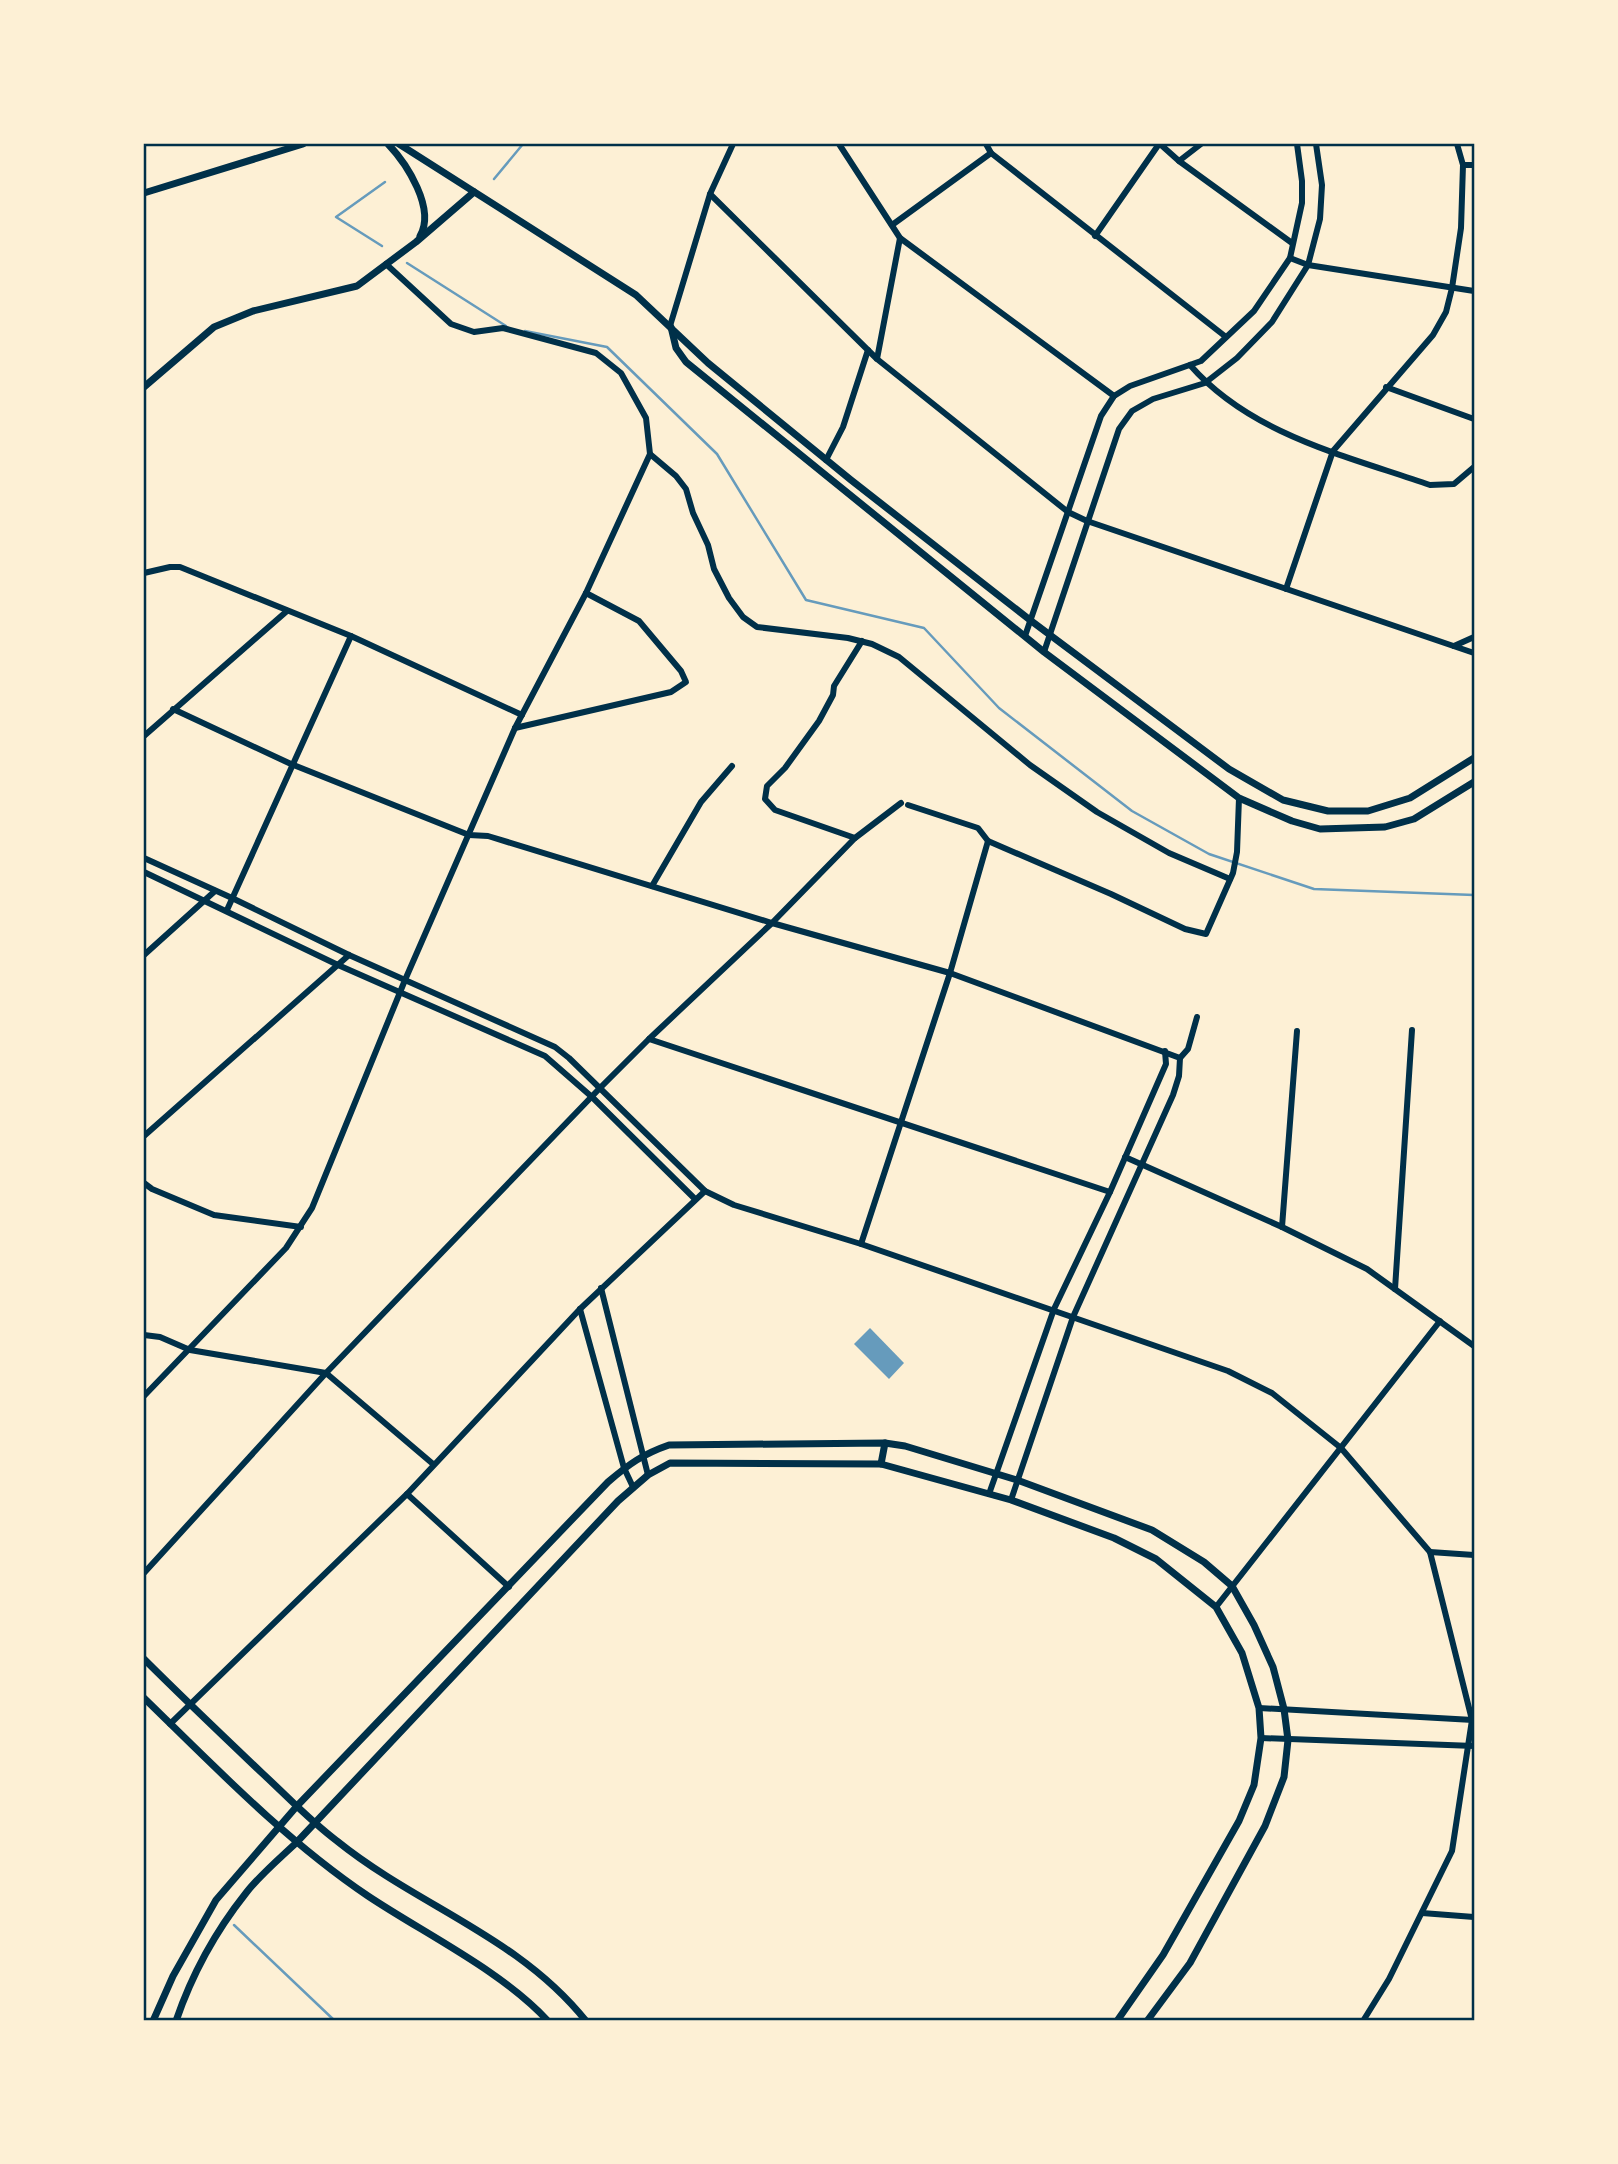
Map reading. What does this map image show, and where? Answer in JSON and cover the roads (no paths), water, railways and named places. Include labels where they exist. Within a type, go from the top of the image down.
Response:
[{"type":"street","points":[[144,193],[303,144]]},
{"type":"street","points":[[388,144],[407,170],[426,211],[423,230],[415,242]]},
{"type":"street","points":[[399,144],[636,295],[708,363],[1049,636],[1229,769],[1283,800],[1328,811],[1368,811],[1410,798],[1475,758]]},
{"type":"street","points":[[733,144],[710,194],[670,326],[676,348],[686,362],[1044,652],[1239,798],[1292,821],[1320,828],[1385,828],[1414,819],[1475,782]]},
{"type":"street","points":[[839,144],[900,238],[1114,396]]},
{"type":"street","points":[[986,144],[991,153],[1226,337]]},
{"type":"street","points":[[1095,236],[1159,144],[1292,243]]},
{"type":"street","points":[[1179,161],[1201,144]]},
{"type":"street","points":[[1025,636],[1101,416],[1114,396],[1130,386],[1201,361],[1254,311],[1290,258],[1302,203],[1297,144]]},
{"type":"street","points":[[1044,652],[1119,429],[1132,411],[1153,399],[1205,383],[1237,358],[1272,322],[1308,265],[1320,219],[1322,185],[1316,144]]},
{"type":"street","points":[[1286,589],[1333,451],[1433,335],[1446,312],[1461,228],[1463,165],[1457,144]]},
{"type":"street","points":[[892,225],[991,153]]},
{"type":"street","points":[[1463,165],[1475,165]]},
{"type":"street","points":[[144,387],[214,327],[253,311],[357,286],[474,192]]},
{"type":"street","points":[[710,194],[877,359],[1068,512],[1087,521],[1475,653]]},
{"type":"street","points":[[877,359],[900,238]]},
{"type":"street","points":[[1290,258],[1308,265],[1475,291]]},
{"type":"street","points":[[144,1396],[286,1248],[312,1208],[405,980],[515,729],[586,593],[650,454],[646,418],[621,373],[596,353],[503,328],[474,332],[452,324],[386,264]]},
{"type":"street","points":[[826,460],[843,427],[868,350]]},
{"type":"street","points":[[1190,365],[1205,383],[1265,425],[1281,433],[1430,485],[1454,484],[1475,467]]},
{"type":"street","points":[[1386,387],[1475,419]]},
{"type":"street","points":[[650,454],[676,476],[686,489],[693,513],[708,545],[714,569],[729,598],[743,617],[757,626],[862,641],[899,657],[1030,765],[1097,812],[1168,853],[1232,876]]},
{"type":"street","points":[[144,573],[180,567],[351,636],[522,715]]},
{"type":"street","points":[[515,729],[671,692],[686,681],[681,671],[639,621],[586,593]]},
{"type":"street","points":[[144,736],[287,611]]},
{"type":"street","points":[[227,910],[351,636]]},
{"type":"street","points":[[1452,646],[1475,637]]},
{"type":"street","points":[[855,838],[775,810],[765,799],[767,786],[785,768],[819,721],[833,695],[834,686],[862,641]]},
{"type":"street","points":[[173,709],[291,764],[469,835],[488,836],[772,923],[950,973],[1180,1058]]},
{"type":"street","points":[[652,886],[701,802],[732,766]]},
{"type":"street","points":[[144,1573],[326,1373],[599,1089],[772,923],[855,838],[904,804],[978,828],[988,841],[1185,929],[1206,934],[1232,876],[1237,852],[1239,798]]},
{"type":"street","points":[[861,1244],[950,973],[988,841]]},
{"type":"street","points":[[144,858],[349,955],[555,1047],[705,1191],[734,1205],[861,1244],[1228,1371],[1272,1393],[1341,1448],[1430,1552],[1473,1720],[1471,1746],[1452,1851],[1389,1979],[1363,2021]]},
{"type":"street","points":[[144,872],[338,965],[545,1056],[592,1097],[695,1199]]},
{"type":"street","points":[[144,955],[215,891]]},
{"type":"street","points":[[144,1136],[349,955]]},
{"type":"street","points":[[1011,1500],[1073,1317],[1179,1076],[1180,1058],[1188,1049],[1197,1017]]},
{"type":"street","points":[[1395,1289],[1412,1030]]},
{"type":"street","points":[[1282,1227],[1297,1031]]},
{"type":"street","points":[[649,1039],[1110,1192]]},
{"type":"street","points":[[989,1494],[1054,1309],[1110,1192],[1166,1064],[1165,1051]]},
{"type":"street","points":[[1125,1157],[1282,1227],[1367,1269],[1475,1346]]},
{"type":"street","points":[[144,1183],[152,1189],[214,1215],[301,1227]]},
{"type":"street","points":[[170,1724],[407,1494],[580,1309],[705,1191]]},
{"type":"street","points":[[601,1289],[648,1475]]},
{"type":"street","points":[[580,1309],[624,1468],[633,1487]]},
{"type":"street","points":[[1216,1607],[1440,1321]]},
{"type":"street","points":[[144,1335],[160,1337],[190,1350],[326,1373],[433,1464]]},
{"type":"street","points":[[881,1464],[885,1443]]},
{"type":"street","points":[[153,2021],[173,1976],[216,1900],[297,1806],[624,1468],[643,1454],[669,1445],[885,1443],[905,1446],[1017,1479],[1152,1530],[1204,1562],[1232,1586],[1254,1625],[1273,1667],[1284,1709],[1288,1740],[1284,1777],[1265,1826],[1190,1963],[1147,2021]]},
{"type":"street","points":[[176,2021],[189,1982],[217,1934],[247,1891],[296,1843],[633,1487],[670,1463],[881,1464],[1011,1500],[1114,1538],[1156,1559],[1216,1607],[1242,1653],[1259,1708],[1261,1738],[1254,1785],[1239,1821],[1164,1955],[1117,2021]]},
{"type":"street","points":[[407,1494],[509,1587]]},
{"type":"street","points":[[1430,1552],[1475,1555]]},
{"type":"street","points":[[144,1658],[190,1705],[337,1842],[386,1876],[477,1928],[527,1962],[574,2006],[586,2021]]},
{"type":"street","points":[[144,1698],[296,1843],[368,1896],[512,1988],[548,2021]]},
{"type":"street","points":[[1259,1708],[1473,1720]]},
{"type":"street","points":[[1261,1738],[1471,1746]]},
{"type":"street","points":[[1422,1913],[1475,1917]]},
{"type":"water","points":[[870,1328],[904,1363],[889,1379],[854,1344]]},
{"type":"waterway","points":[[494,179],[523,144]]},
{"type":"waterway","points":[[382,246],[336,217],[385,182]]},
{"type":"waterway","points":[[407,263],[506,326]]},
{"type":"waterway","points":[[525,331],[607,347],[717,454],[806,600],[924,628],[999,708],[1132,811],[1209,854],[1314,889],[1474,895]]},
{"type":"waterway","points":[[234,1925],[335,2021]]}]
